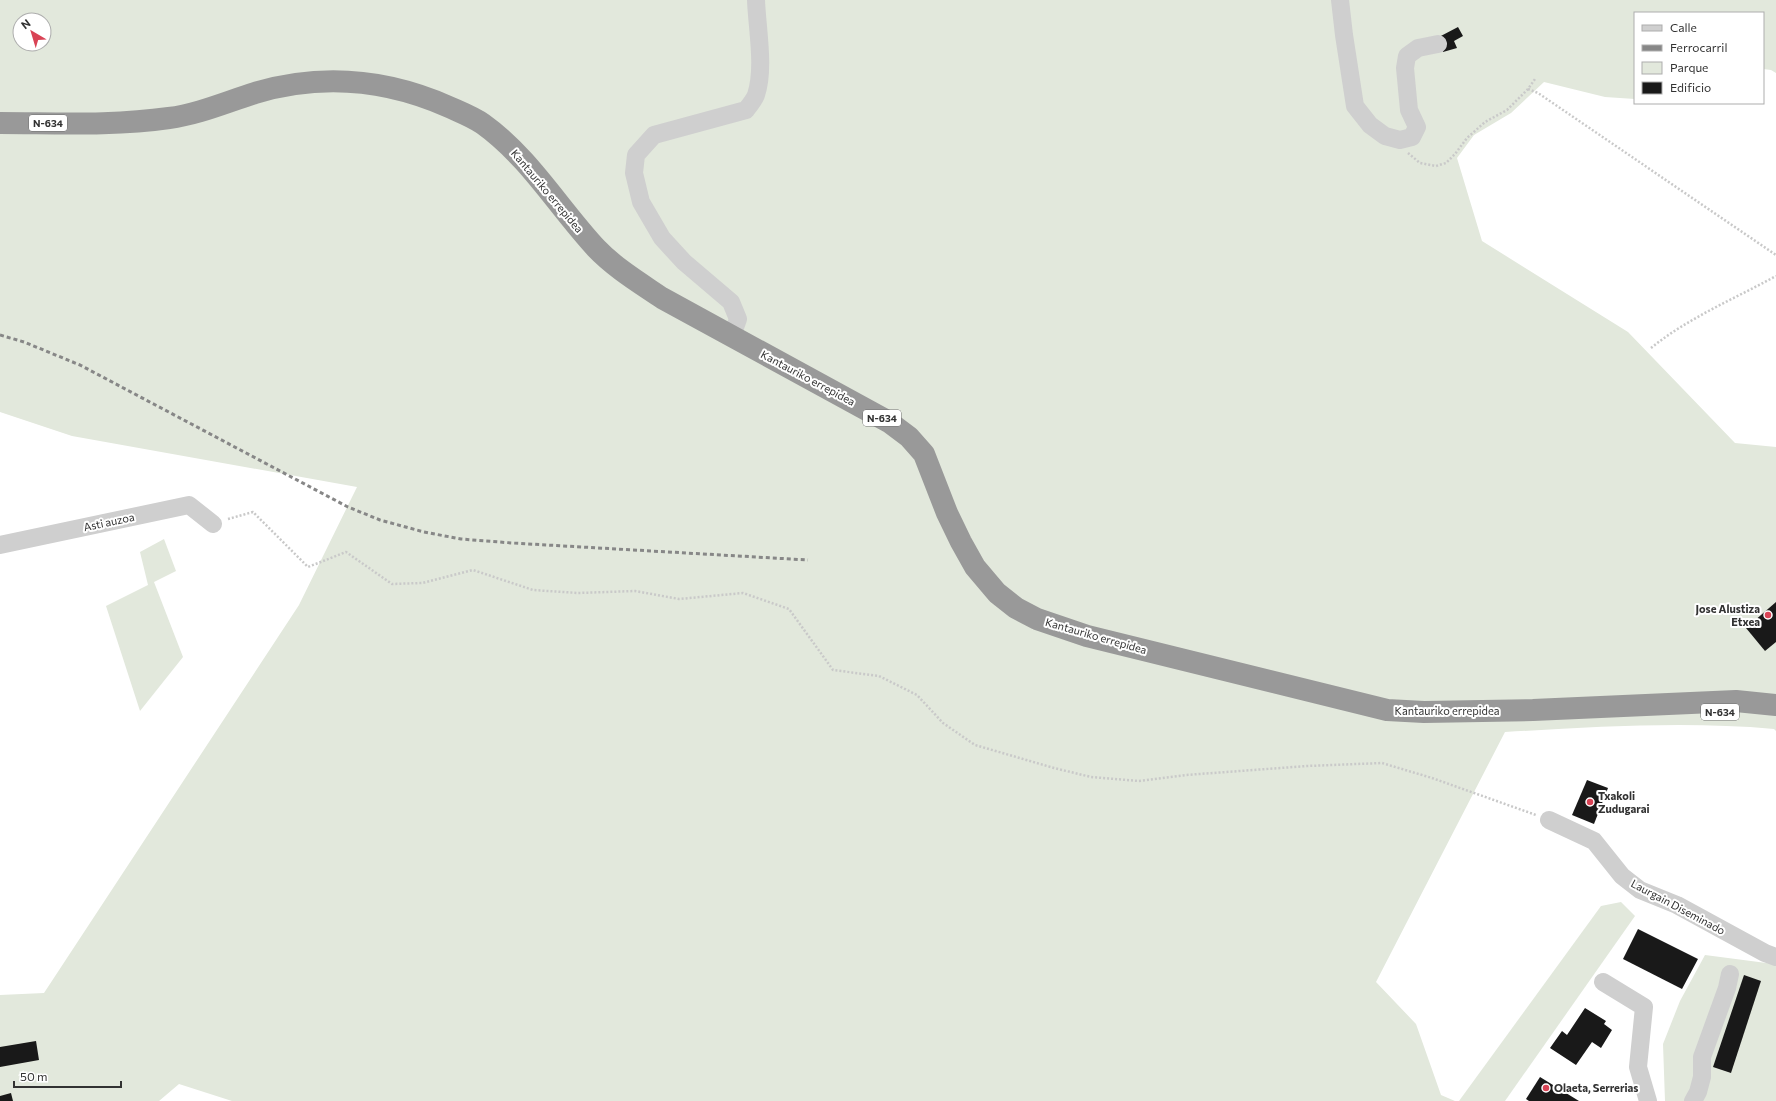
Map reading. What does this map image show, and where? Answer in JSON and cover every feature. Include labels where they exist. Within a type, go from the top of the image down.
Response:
[{"type":"highway","name":"Kantauriko errepidea","points":[[0,123],[124,122],[168,118],[193,114],[255,93],[310,81],[347,81],[396,89],[435,101],[481,122],[502,139],[522,159],[598,250],[630,276],[662,298],[889,422],[909,437],[924,454],[960,542],[975,567],[997,593],[1016,608],[1037,619],[1087,636],[1387,710],[1460,712],[1664,706]]},
{"type":"highway","name":"N-634","points":[[1664,706],[1736,701],[1776,705]]},
{"type":"highway","name":"N-634","points":[[1664,706],[1737,714],[1776,721]]},
{"type":"street","points":[[732,336],[738,319],[731,302],[684,262],[662,238],[641,202],[634,173],[636,155],[654,135],[746,110],[756,95],[761,61],[756,25],[756,0]]},
{"type":"street","points":[[1340,0],[1355,106],[1370,125],[1385,136],[1400,140],[1412,137],[1417,127],[1409,110],[1405,68],[1407,56],[1418,48],[1438,44]]},
{"type":"street","name":"Asti auzoa","points":[[0,545],[189,505],[213,524]]},
{"type":"street","name":"Laurgain Diseminado","points":[[1549,820],[1594,841],[1622,876],[1640,890],[1677,905],[1765,953],[1776,957]]},
{"type":"street","points":[[1693,1101],[1698,1092],[1702,1077],[1702,1057],[1727,988],[1730,974]]},
{"type":"street","points":[[1603,982],[1644,1006],[1638,1067],[1648,1101]]},
{"type":"path","points":[[1400,140],[1406,151],[1420,163],[1436,166],[1446,163],[1467,138],[1485,122],[1507,110],[1528,89],[1535,79]]},
{"type":"path","points":[[1528,89],[1538,93],[1776,255]]},
{"type":"path","points":[[1651,348],[1668,334],[1699,316],[1776,276]]},
{"type":"path","points":[[213,524],[253,512],[308,567],[346,552],[392,584],[422,583],[473,570],[532,590],[578,594],[635,591],[679,599],[743,593],[789,609],[833,670],[879,676],[917,695],[943,723],[975,745],[1091,777],[1139,782],[1194,774],[1307,766],[1382,763],[1432,778],[1549,820]]},
{"type":"green space","points":[[0,0],[1776,0],[1776,73],[1771,70],[1764,69],[1764,12],[1634,12],[1634,99],[1605,97],[1544,82],[1511,113],[1474,135],[1457,158],[1482,241],[1628,332],[1735,443],[1776,447],[1776,731],[1774,729],[1707,725],[1673,725],[1505,732],[1376,982],[1416,1024],[1441,1095],[1455,1101],[232,1101],[179,1084],[159,1101],[0,1101],[0,995],[44,993],[299,605],[357,487],[72,436],[0,412]]},
{"type":"green space","points":[[164,539],[176,571],[154,582],[183,657],[140,711],[106,606],[148,585],[140,552]]},
{"type":"green space","points":[[1621,902],[1635,916],[1505,1101],[1459,1101],[1601,906]]},
{"type":"green space","points":[[1705,955],[1774,964],[1776,963],[1776,1101],[1665,1101],[1663,1044],[1680,1001]]},
{"type":"building","points":[[1458,27],[1463,36],[1454,41],[1457,48],[1443,52],[1437,38]]},
{"type":"building","name":"Jose Alustiza Etxea","points":[[1776,602],[1776,642],[1765,651],[1746,628]]},
{"type":"building","name":"Txakoli Zudugarai","points":[[1587,780],[1608,788],[1594,824],[1572,815]]},
{"type":"building","points":[[1638,929],[1698,959],[1682,989],[1623,959]]},
{"type":"building","points":[[1744,975],[1761,981],[1731,1073],[1713,1067]]},
{"type":"building","points":[[1585,1008],[1606,1021],[1604,1024],[1612,1030],[1601,1048],[1592,1042],[1576,1065],[1550,1048],[1562,1031],[1567,1035]]},
{"type":"building","points":[[36,1041],[39,1060],[0,1067],[0,1047]]},
{"type":"building","name":"Olaeta, Serrerias","points":[[1540,1077],[1579,1101],[1529,1101],[1526,1099]]},
{"type":"building","points":[[11,1093],[13,1101],[0,1101],[0,1096]]},
{"type":"railway","points":[[0,335],[24,342],[80,365],[348,507],[380,520],[424,532],[461,539],[808,560]]},
{"type":"place","name":"Jose Alustiza Etxea","points":[[1768,615]]},
{"type":"place","name":"Txakoli Zudugarai","points":[[1590,802]]},
{"type":"place","name":"Olaeta, Serrerias","points":[[1546,1088]]}]
